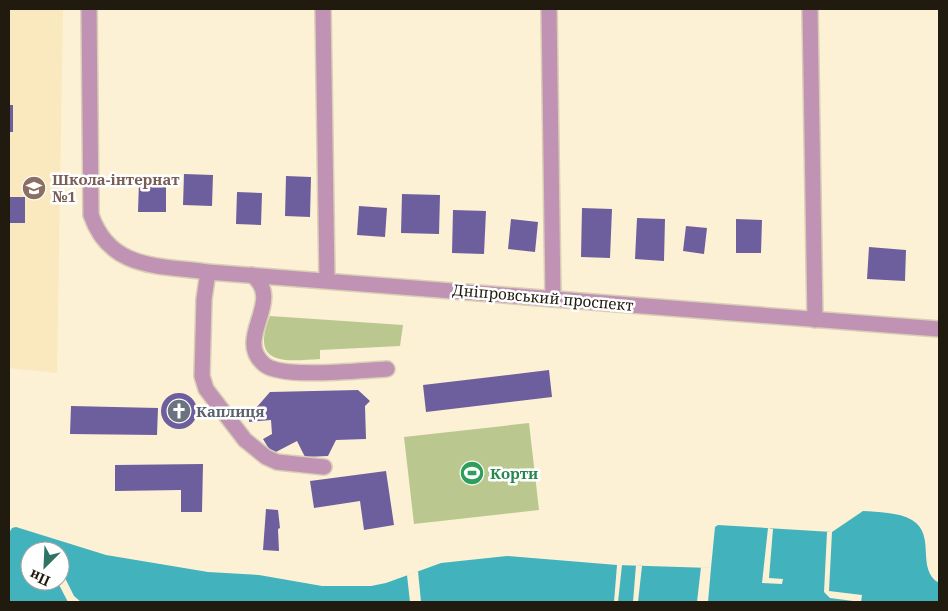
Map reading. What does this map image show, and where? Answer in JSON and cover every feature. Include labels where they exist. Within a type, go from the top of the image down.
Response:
[{"type":"street","name":"Дніпровський проспект","points":[[89,9],[91,215],[96,230],[105,244],[125,258],[148,264],[208,272],[553,297],[939,329]]},
{"type":"street","points":[[323,9],[327,280]]},
{"type":"street","points":[[550,9],[553,297]]},
{"type":"street","points":[[810,9],[815,320]]},
{"type":"street","points":[[208,272],[204,299],[202,376],[206,389],[245,440],[266,457],[276,462],[324,468]]},
{"type":"street","points":[[252,275],[260,283],[265,294],[264,306],[253,341],[254,350],[264,364],[272,369],[290,372],[387,369]]},
{"type":"shaded area","name":"Школа-інтернат №1","points":[[9,9],[63,9],[57,373],[9,368]]},
{"type":"green space","points":[[270,316],[403,325],[400,346],[320,350],[320,359],[284,360],[268,353],[264,345]]},
{"type":"green space","name":"Корти","points":[[529,423],[539,510],[414,524],[404,437]]},
{"type":"water","points":[[863,511],[906,517],[919,526],[923,534],[928,569],[932,577],[939,583],[939,602],[9,602],[9,533],[12,528],[16,527],[61,541],[20,541],[20,591],[70,591],[70,544],[106,555],[208,572],[259,575],[322,586],[371,586],[386,583],[441,563],[507,556],[617,565],[711,568],[715,527],[718,525],[832,532]]},
{"type":"pier","points":[[768,528],[773,529],[769,578],[783,579],[782,584],[762,583]]},
{"type":"pier","points":[[827,532],[832,532],[829,591],[862,595],[861,602],[830,598],[824,592]]},
{"type":"pier","points":[[617,565],[622,565],[618,602],[614,602]]},
{"type":"pier","points":[[636,565],[642,566],[638,602],[633,602]]},
{"type":"pier","points":[[701,567],[711,568],[708,602],[697,602]]},
{"type":"pier","points":[[418,571],[421,602],[410,602],[407,575]]},
{"type":"pier","points":[[70,588],[74,596],[81,602],[68,602],[62,591],[70,591]]},
{"type":"building","points":[[9,105],[13,105],[13,132],[9,132]]},
{"type":"building","points":[[184,174],[213,175],[212,206],[183,205]]},
{"type":"building","points":[[286,176],[311,177],[310,217],[285,216]]},
{"type":"building","points":[[139,181],[166,181],[166,212],[138,212]]},
{"type":"building","points":[[237,192],[262,193],[261,225],[236,224]]},
{"type":"building","points":[[402,194],[440,195],[439,234],[401,233]]},
{"type":"building","points":[[9,197],[25,197],[25,223],[9,223]]},
{"type":"building","points":[[359,206],[387,208],[385,237],[357,235]]},
{"type":"building","points":[[582,208],[612,209],[610,258],[581,257]]},
{"type":"building","points":[[453,210],[486,211],[484,254],[452,253]]},
{"type":"building","points":[[637,218],[665,219],[664,261],[635,259]]},
{"type":"building","points":[[511,219],[538,222],[535,252],[508,249]]},
{"type":"building","points":[[736,219],[762,220],[761,253],[736,253]]},
{"type":"building","points":[[686,226],[707,228],[704,254],[683,251]]},
{"type":"building","points":[[869,247],[906,250],[905,281],[867,279]]},
{"type":"building","points":[[549,370],[552,397],[426,412],[423,385]]},
{"type":"building","points":[[358,390],[370,401],[365,406],[366,439],[336,440],[328,456],[305,457],[297,441],[272,454],[263,439],[272,434],[271,420],[249,422],[249,416],[270,392]]},
{"type":"building","name":"Каплиця","points":[[179,393],[191,399],[197,411],[191,423],[179,429],[167,423],[161,411],[167,399]]},
{"type":"building","points":[[71,406],[158,408],[157,435],[70,434]]},
{"type":"building","points":[[203,464],[202,512],[181,512],[181,490],[115,491],[115,465]]},
{"type":"building","points":[[386,471],[394,525],[364,530],[360,501],[314,508],[310,481]]},
{"type":"building","points":[[266,509],[278,510],[280,528],[278,529],[279,551],[263,550]]},
{"type":"place","name":"Школа-інтернат №1","points":[[34,188]]},
{"type":"place","name":"Каплиця","points":[[179,411]]},
{"type":"place","name":"Корти","points":[[472,473]]}]
